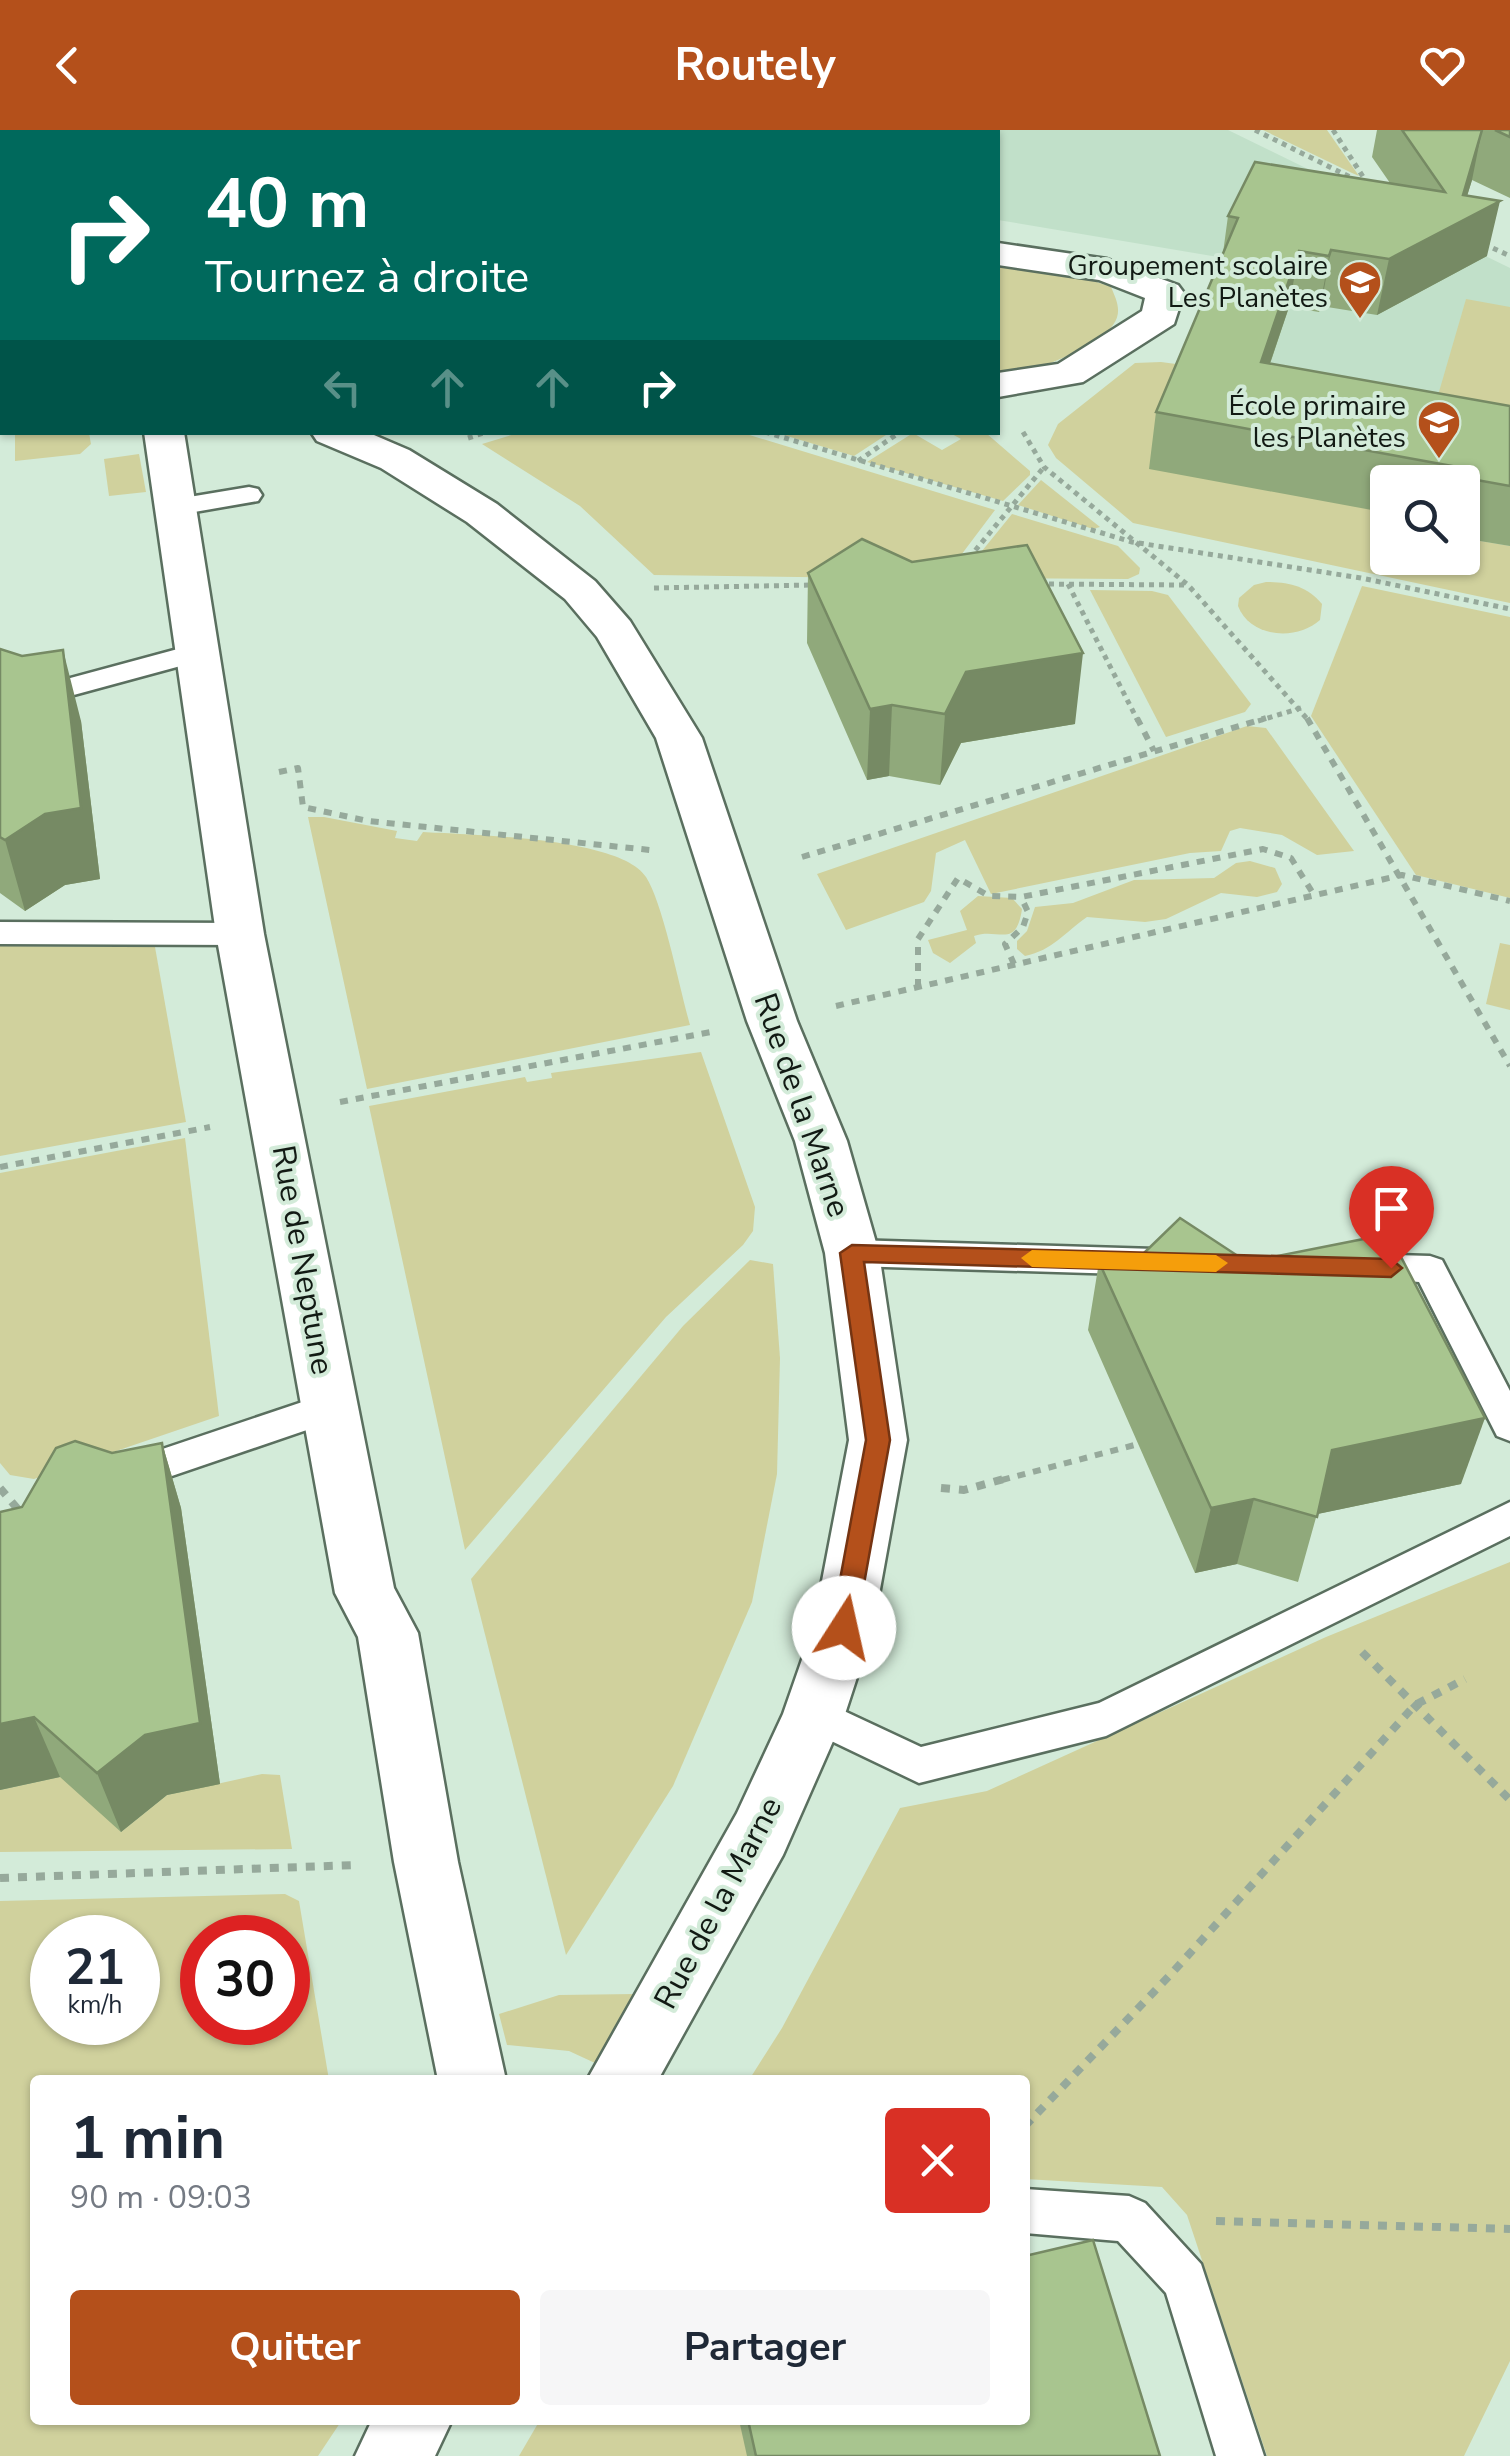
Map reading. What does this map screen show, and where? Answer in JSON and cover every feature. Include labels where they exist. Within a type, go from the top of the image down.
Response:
[{"type":"street","points":[[1000,254],[1107,270],[1165,293],[1160,316],[1070,374],[1000,386]]},
{"type":"street","name":"Rue de Neptune","points":[[165,435],[240,934],[365,1594],[388,1632],[426,1862],[471,2075]]},
{"type":"street","name":"Rue de la Marne","points":[[338,435],[395,460],[482,513],[580,590],[615,631],[679,738],[772,1021],[821,1141],[852,1253],[878,1440],[844,1628],[814,1714],[760,1834],[625,2075]]},
{"type":"street","points":[[392,2456],[412,2425]]},
{"type":"lane","points":[[178,508],[249,495]]},
{"type":"lane","points":[[0,706],[200,652]]},
{"type":"lane","points":[[0,933],[240,934]]},
{"type":"lane","points":[[852,1253],[1195,1263]]},
{"type":"lane","points":[[1332,1266],[1430,1269],[1510,1426]]},
{"type":"lane","points":[[10,1500],[329,1408]]},
{"type":"lane","points":[[814,1714],[919,1765],[1106,1719],[1510,1518]]},
{"type":"lane","points":[[1030,2212],[1129,2219],[1184,2280],[1240,2456]]},
{"type":"path","points":[[1255,130],[1370,188],[1332,130]]},
{"type":"path","points":[[1475,239],[1510,256]]},
{"type":"path","points":[[1017,423],[1044,466],[1188,586],[1301,708],[1510,1066]]},
{"type":"path","points":[[775,435],[1132,542],[1361,578],[1510,609]]},
{"type":"path","points":[[857,461],[896,435]]},
{"type":"path","points":[[961,568],[1044,466]]},
{"type":"path","points":[[1028,584],[1188,586]]},
{"type":"path","points":[[1068,584],[1154,751]]},
{"type":"path","points":[[580,590],[814,585]]},
{"type":"path","points":[[802,857],[1301,708]]},
{"type":"path","points":[[219,782],[298,768],[303,806],[368,821],[720,857]]},
{"type":"path","points":[[918,987],[918,940],[958,878],[989,896],[1021,898],[1262,849],[1290,858],[1314,895]]},
{"type":"path","points":[[1014,964],[1005,944],[1023,927],[1028,912],[1021,898]]},
{"type":"path","points":[[870,1480],[964,1490],[1142,1444]]},
{"type":"path","points":[[1321,1612],[1510,1800]]},
{"type":"path","points":[[1030,2121],[1171,1974],[1415,1705],[1465,1679]]},
{"type":"path","points":[[0,1878],[426,1862]]},
{"type":"path","points":[[1129,2219],[1510,2229]]},
{"type":"shaded area","name":"Groupement scolaire Les Planètes","points":[[1000,130],[1228,130],[1510,268],[1510,547],[1480,541],[1480,465],[1370,465],[1370,481],[1149,469],[1224,258],[1000,220]]},
{"type":"shaded area","points":[[1263,130],[1327,130],[1359,176],[1352,173]]},
{"type":"shaded area","points":[[1000,264],[1085,278],[1111,287],[1118,315],[1104,334],[1060,359],[1000,375]]},
{"type":"shaded area","points":[[1466,299],[1510,307],[1510,422],[1434,409]]},
{"type":"shaded area","points":[[1135,363],[1191,366],[1370,500],[1370,573],[1133,523],[1056,458],[1048,445],[1058,424]]},
{"type":"shaded area","points":[[15,435],[89,435],[91,444],[80,454],[15,461]]},
{"type":"shaded area","points":[[511,435],[750,435],[995,510],[943,579],[654,575],[580,506],[482,444]]},
{"type":"shaded area","points":[[784,435],[886,435],[854,456]]},
{"type":"shaded area","points":[[910,435],[942,450],[961,439],[954,435],[988,435],[1030,475],[1003,501],[867,462]]},
{"type":"shaded area","points":[[139,454],[146,492],[109,496],[104,459]]},
{"type":"shaded area","points":[[1041,480],[1100,527],[1093,529],[1018,505]]},
{"type":"shaded area","points":[[1012,514],[1118,546],[1140,568],[1139,574],[1128,579],[960,578]]},
{"type":"shaded area","points":[[1480,541],[1510,546],[1510,603],[1378,575],[1480,575]]},
{"type":"shaded area","points":[[1290,584],[1310,593],[1322,604],[1320,620],[1287,633],[1253,625],[1238,606],[1239,598],[1254,585]]},
{"type":"shaded area","points":[[1362,586],[1510,617],[1510,898],[1416,875],[1311,716]]},
{"type":"shaded area","points":[[1090,590],[1168,595],[1251,704],[1245,712],[1166,737]]},
{"type":"shaded area","points":[[1247,726],[1266,728],[1354,851],[1317,855],[1282,835],[1240,828],[1230,831],[1221,851],[1190,853],[991,894],[965,840],[936,853],[931,891],[924,902],[846,930],[817,874]]},
{"type":"shaded area","points":[[308,817],[397,831],[395,838],[417,841],[423,832],[507,837],[576,846],[631,864],[646,877],[659,906],[690,1025],[367,1089]]},
{"type":"shaded area","points":[[1250,861],[1275,868],[1282,884],[1277,892],[1257,897],[1221,893],[1166,919],[1145,922],[1087,917],[1043,950],[1025,956],[1017,949],[1017,941],[1027,931],[1035,907],[1073,903],[1134,880],[1214,878],[1236,863]]},
{"type":"shaded area","points":[[978,896],[1012,898],[1022,909],[1015,929],[1011,933],[974,936],[976,943],[950,963],[933,953],[928,940],[967,930],[960,911]]},
{"type":"shaded area","points":[[1500,943],[1510,945],[1510,1010],[1486,1004]]},
{"type":"shaded area","points":[[0,946],[155,947],[186,1122],[0,1156]]},
{"type":"shaded area","points":[[701,1052],[755,1207],[753,1231],[666,1317],[465,1550],[369,1106],[525,1077],[527,1082],[552,1078],[551,1073]]},
{"type":"shaded area","points":[[185,1138],[219,1416],[34,1479],[10,1475],[0,1463],[0,1173]]},
{"type":"shaded area","points":[[750,1260],[773,1264],[780,1358],[777,1474],[752,1602],[673,1786],[566,1955],[471,1579],[683,1326]]},
{"type":"shaded area","points":[[1510,1562],[1510,2361],[1464,2456],[1267,2456],[1187,2215],[1162,2187],[1030,2179],[1030,2075],[752,2075],[782,2028],[900,1808],[987,1791],[1326,1637]]},
{"type":"shaded area","points":[[82,1772],[121,1832],[167,1795],[262,1774],[280,1775],[292,1849],[0,1852],[0,1790]]},
{"type":"shaded area","points":[[285,1894],[299,1901],[301,1915],[180,1915],[180,2045],[310,2045],[310,1967],[328,2075],[30,2075],[30,2425],[339,2425],[318,2456],[0,2456],[0,1901]]},
{"type":"shaded area","points":[[635,1994],[595,2063],[569,2051],[507,2045],[499,2014],[559,1995]]},
{"type":"shaded area","points":[[537,2425],[741,2425],[748,2456],[519,2456]]},
{"type":"building","points":[[1402,130],[1482,130],[1463,195],[1500,201],[1389,259],[1331,250],[1329,256],[1299,251],[1261,362],[1510,406],[1510,486],[1480,481],[1480,465],[1447,465],[1156,412],[1238,218],[1228,216],[1255,162],[1445,192]]},
{"type":"building","points":[[862,539],[912,562],[1027,545],[1083,653],[966,672],[945,714],[892,705],[870,709],[808,573]]},
{"type":"building","points":[[0,649],[22,656],[63,650],[81,808],[45,814],[5,840],[0,837]]},
{"type":"building","points":[[1180,1218],[1247,1262],[1389,1234],[1485,1418],[1332,1450],[1317,1517],[1254,1499],[1211,1508],[1099,1262],[1144,1253]]},
{"type":"building","points":[[75,1441],[112,1453],[162,1443],[200,1723],[145,1735],[97,1773],[34,1717],[0,1724],[0,1512],[22,1507],[56,1448]]},
{"type":"building","points":[[1093,2240],[1160,2456],[756,2456],[749,2425],[1030,2425],[1030,2255]]},
{"type":"slow traffic","points":[[1032,1258],[1216,1263]]},
{"type":"place","name":"Groupement scolaire Les Planètes","points":[[1360,320]]},
{"type":"place","name":"École primaire les Planètes","points":[[1439,460]]},
{"type":"route","points":[[844,1628],[878,1440],[852,1253],[1391,1268]]}]
